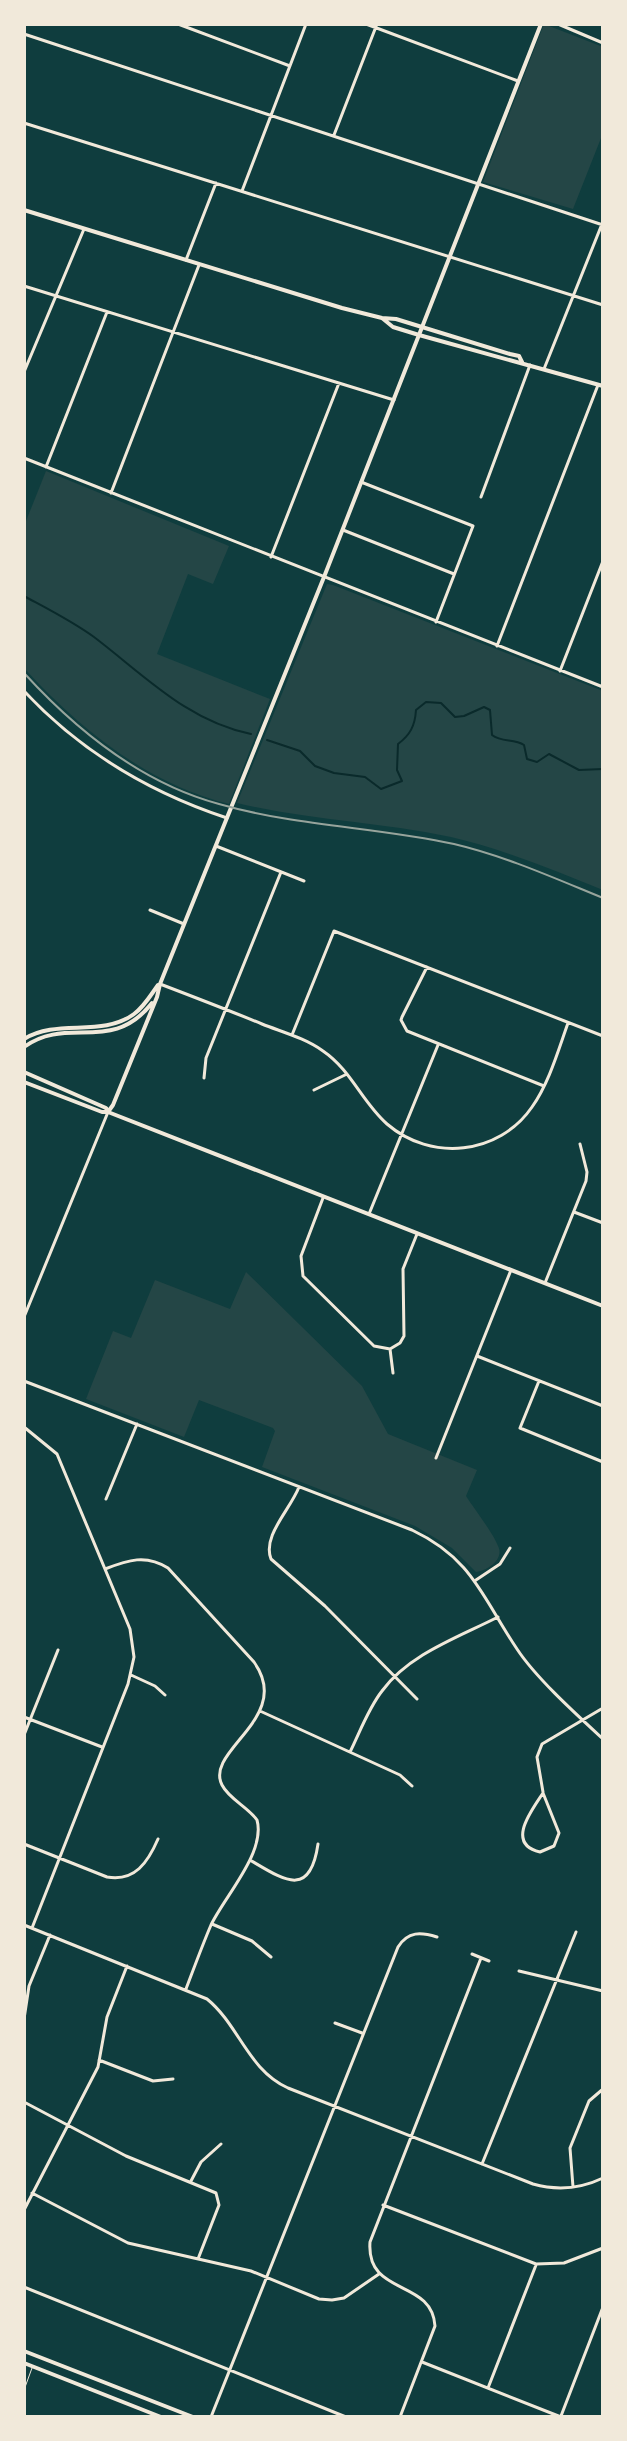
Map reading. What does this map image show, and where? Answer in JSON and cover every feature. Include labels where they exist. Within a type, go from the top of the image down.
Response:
[{"type":"street","points":[[178,24],[290,66]]},
{"type":"street","points":[[242,191],[306,24]]},
{"type":"street","points":[[366,24],[518,81]]},
{"type":"street","points":[[24,1317],[157,997],[541,24]]},
{"type":"street","points":[[558,24],[603,43]]},
{"type":"street","points":[[334,135],[376,26]]},
{"type":"street","points":[[24,34],[602,224],[544,369]]},
{"type":"street","points":[[24,123],[603,305]]},
{"type":"street","points":[[186,260],[216,183]]},
{"type":"street","points":[[24,210],[519,356],[522,362]]},
{"type":"street","points":[[24,372],[84,229]]},
{"type":"street","points":[[111,493],[200,264]]},
{"type":"street","points":[[24,286],[394,400]]},
{"type":"street","points":[[46,467],[107,312]]},
{"type":"street","points":[[382,318],[393,327],[600,386],[497,646]]},
{"type":"street","points":[[481,497],[530,365]]},
{"type":"street","points":[[271,557],[339,383]]},
{"type":"street","points":[[24,458],[603,687]]},
{"type":"street","points":[[361,482],[473,526],[436,622]]},
{"type":"street","points":[[343,530],[455,574]]},
{"type":"street","points":[[560,671],[603,561]]},
{"type":"street","points":[[24,691],[54,721],[104,761],[159,792],[227,818]]},
{"type":"street","points":[[216,846],[304,881]]},
{"type":"street","points":[[204,1078],[205,1061],[281,872]]},
{"type":"street","points":[[150,910],[184,924]]},
{"type":"street","points":[[292,1035],[334,931],[603,1036]]},
{"type":"street","points":[[427,967],[401,1020],[410,1034],[544,1086]]},
{"type":"street","points":[[160,984],[292,1035],[328,1053],[348,1073],[378,1115],[401,1134],[442,1149],[484,1144],[518,1124],[534,1105],[544,1086],[568,1023]]},
{"type":"street","points":[[24,1039],[54,1028],[99,1027],[119,1023],[142,1007],[160,984]]},
{"type":"street","points":[[24,1047],[50,1034],[119,1030],[136,1020],[157,997]]},
{"type":"street","points":[[369,1214],[438,1045]]},
{"type":"street","points":[[24,1072],[106,1108],[108,1112]]},
{"type":"street","points":[[314,1090],[348,1073]]},
{"type":"street","points":[[24,1082],[603,1306]]},
{"type":"street","points":[[545,1283],[587,1177],[580,1144]]},
{"type":"street","points":[[324,1196],[301,1256],[303,1276],[374,1346],[390,1349],[400,1343],[404,1336],[403,1269],[417,1233]]},
{"type":"street","points":[[574,1212],[603,1223]]},
{"type":"street","points":[[436,1458],[511,1270]]},
{"type":"street","points":[[390,1349],[393,1373]]},
{"type":"street","points":[[477,1356],[603,1406]]},
{"type":"street","points":[[24,1381],[422,1534],[453,1556],[476,1580],[518,1651],[603,1739]]},
{"type":"street","points":[[539,1381],[520,1428],[603,1462]]},
{"type":"street","points":[[106,1499],[137,1424]]},
{"type":"street","points":[[24,1427],[57,1454],[132,1638],[134,1657],[131,1675],[32,1928]]},
{"type":"street","points":[[300,1486],[269,1539],[271,1559],[325,1606],[417,1699]]},
{"type":"street","points":[[476,1580],[500,1564],[510,1548]]},
{"type":"street","points":[[105,1569],[141,1559],[161,1564],[173,1573],[258,1667],[264,1686],[260,1711],[223,1762],[219,1774],[224,1789],[257,1820],[259,1839],[212,1924],[186,1989]]},
{"type":"street","points":[[350,1752],[374,1702],[396,1675],[418,1659],[498,1617]]},
{"type":"street","points":[[24,1735],[58,1650]]},
{"type":"street","points":[[131,1675],[149,1682],[165,1695]]},
{"type":"street","points":[[543,1793],[522,1831],[522,1838],[528,1847],[540,1852],[554,1846],[559,1833],[543,1793],[538,1760],[540,1748],[546,1740],[603,1708]]},
{"type":"street","points":[[260,1711],[400,1775],[412,1786]]},
{"type":"street","points":[[24,1717],[103,1747]]},
{"type":"street","points":[[24,1844],[113,1878],[131,1875],[141,1868],[152,1854],[158,1839]]},
{"type":"street","points":[[250,1860],[283,1880],[296,1881],[311,1870],[318,1844]]},
{"type":"street","points":[[212,1924],[252,1941],[271,1957]]},
{"type":"street","points":[[24,1925],[207,1999],[221,2012],[254,2062],[281,2085],[533,2184],[573,2188],[603,2178]]},
{"type":"street","points":[[482,2164],[576,1932]]},
{"type":"street","points":[[211,2417],[399,1944],[410,1935],[419,1933],[437,1937]]},
{"type":"street","points":[[24,2019],[29,1986],[50,1935]]},
{"type":"street","points":[[472,1954],[489,1961]]},
{"type":"street","points":[[400,2417],[435,2326],[430,2307],[417,2295],[390,2283],[379,2274],[371,2261],[370,2242],[481,1958]]},
{"type":"street","points":[[24,2210],[99,2060],[107,2017],[127,1966]]},
{"type":"street","points":[[519,1971],[603,1991]]},
{"type":"street","points":[[335,2023],[363,2034]]},
{"type":"street","points":[[99,2060],[153,2081],[173,2079]]},
{"type":"street","points":[[573,2188],[570,2148],[589,2101],[603,2089]]},
{"type":"street","points":[[24,2102],[126,2156],[213,2191],[219,2199],[198,2259]]},
{"type":"street","points":[[191,2182],[201,2162],[221,2144]]},
{"type":"street","points":[[32,2193],[128,2243],[237,2267],[319,2299],[332,2300],[352,2294],[379,2274]]},
{"type":"street","points":[[383,2205],[536,2264],[564,2263],[603,2248]]},
{"type":"street","points":[[488,2388],[536,2264]]},
{"type":"street","points":[[24,2287],[346,2417]]},
{"type":"street","points":[[422,2362],[561,2417],[603,2307]]},
{"type":"street","points":[[24,2351],[193,2417]]},
{"type":"street","points":[[24,2363],[161,2417]]},
{"type":"lane","points":[[24,2390],[33,2366]]},
{"type":"shaded area","points":[[544,24],[603,47],[603,133],[573,209],[483,182]]},
{"type":"shaded area","points":[[46,471],[229,546],[213,584],[188,574],[157,654],[270,699],[229,804],[170,783],[117,751],[68,712],[24,668],[24,526]]},
{"type":"shaded area","points":[[327,584],[603,691],[603,890],[509,854],[451,837],[237,803]]},
{"type":"shaded area","points":[[246,1272],[362,1386],[388,1434],[477,1470],[466,1496],[498,1546],[499,1556],[493,1564],[476,1572],[452,1548],[415,1526],[262,1467],[275,1431],[273,1428],[199,1400],[184,1437],[86,1399],[113,1331],[131,1338],[155,1280],[230,1309]]},
{"type":"waterway","points":[[24,596],[86,631],[186,708],[228,728],[251,734]]},
{"type":"waterway","points":[[267,740],[300,751],[315,766],[334,773],[365,777],[381,789],[402,781],[397,770],[398,744],[411,730],[416,710],[426,702],[441,703],[455,717],[484,707],[490,710],[492,735],[524,745],[527,759],[537,762],[549,754],[579,770],[603,769]]},
{"type":"railway","points":[[24,673],[66,715],[112,752],[137,769],[190,795],[277,817],[454,844],[511,861],[603,898]]}]
